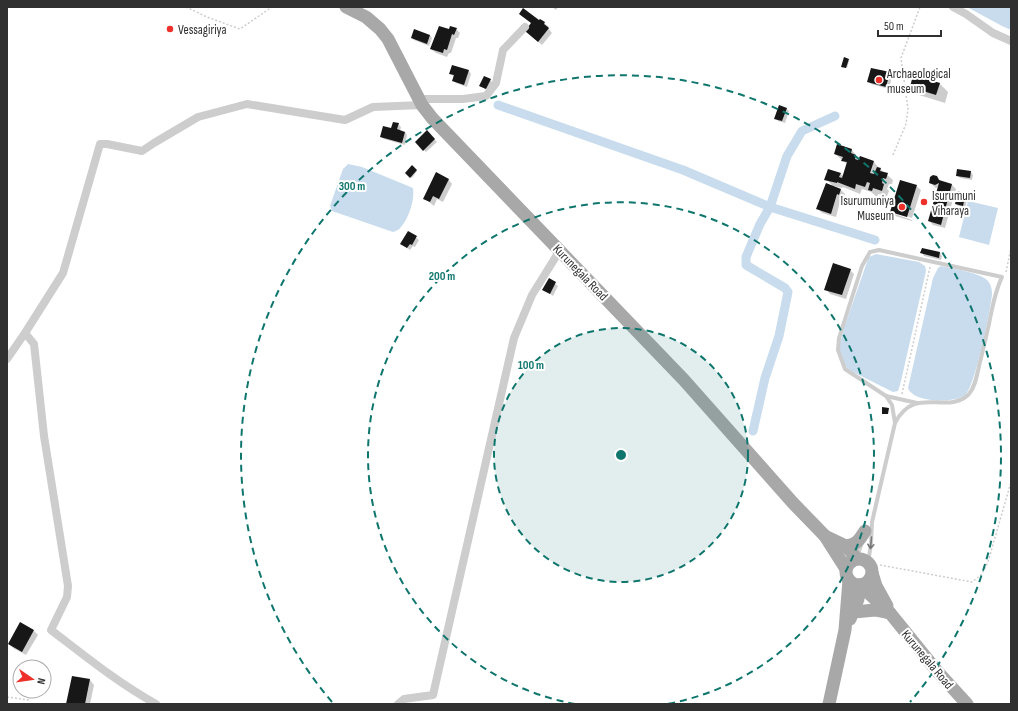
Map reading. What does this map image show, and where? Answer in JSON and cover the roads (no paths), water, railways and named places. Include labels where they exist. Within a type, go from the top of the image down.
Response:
[{"type":"main road","name":"Kurunegala Road","points":[[346,7],[366,17],[380,28],[388,40],[420,102],[432,118],[674,370],[793,503],[825,536],[852,578],[890,613],[966,704]]},
{"type":"main road","points":[[846,546],[853,545],[859,541],[868,527]]},
{"type":"main road","name":"Kurunegala Road","points":[[825,536],[846,546],[866,565],[890,613]]},
{"type":"main road","points":[[845,630],[854,612],[850,562],[866,565],[868,581],[852,578]]},
{"type":"main road","points":[[829,704],[845,630],[852,578]]},
{"type":"main road","points":[[854,612],[875,610],[890,613]]},
{"type":"street","points":[[953,7],[966,14],[993,33],[1011,41]]},
{"type":"street","points":[[7,359],[64,273],[100,144],[108,144],[142,151],[198,117],[247,104],[346,120],[373,107],[486,96],[496,83],[503,50],[525,27]]},
{"type":"street","points":[[398,704],[404,699],[433,695],[514,338],[532,295],[560,250]]},
{"type":"street","points":[[25,333],[34,344],[44,436],[68,586],[67,597],[51,630],[111,676],[156,704]]},
{"type":"lane","points":[[879,250],[1002,277],[997,287],[988,330],[972,389],[964,398],[957,401],[917,402],[886,396],[845,369],[838,350],[839,338],[862,266],[870,252],[879,250]]},
{"type":"lane","points":[[886,396],[892,405],[895,422]]},
{"type":"lane","points":[[866,565],[868,527],[895,422],[906,406],[917,402]]},
{"type":"lane","points":[[866,565],[871,544],[868,527]]},
{"type":"water","points":[[967,7],[1011,7],[1011,30],[1002,26]]},
{"type":"water","points":[[348,164],[362,167],[413,188],[411,208],[407,219],[399,229],[393,232],[332,211],[330,206],[343,169]]},
{"type":"water","points":[[968,201],[998,208],[989,245],[959,237]]},
{"type":"water","points":[[876,254],[919,262],[925,266],[926,271],[901,381],[898,391],[893,392],[847,368],[842,359],[839,346],[869,257]]},
{"type":"water","points":[[941,266],[965,271],[983,277],[989,283],[992,294],[982,347],[970,388],[966,394],[961,397],[935,400],[918,397],[908,388],[933,278],[938,268]]},
{"type":"waterway","points":[[498,105],[683,170],[770,207],[875,240]]},
{"type":"waterway","points":[[753,431],[765,378],[779,336],[788,292],[785,288],[746,265],[746,257],[760,224],[770,207],[787,156],[802,131],[835,116]]},
{"type":"place","name":"Vessagiriya","points":[[170,29]]},
{"type":"place","name":"Archaeological museum","points":[[879,80]]},
{"type":"place","name":"Isurumuni Viharaya","points":[[924,202]]},
{"type":"place","name":"Isurumuniya Museum","points":[[902,207]]}]
